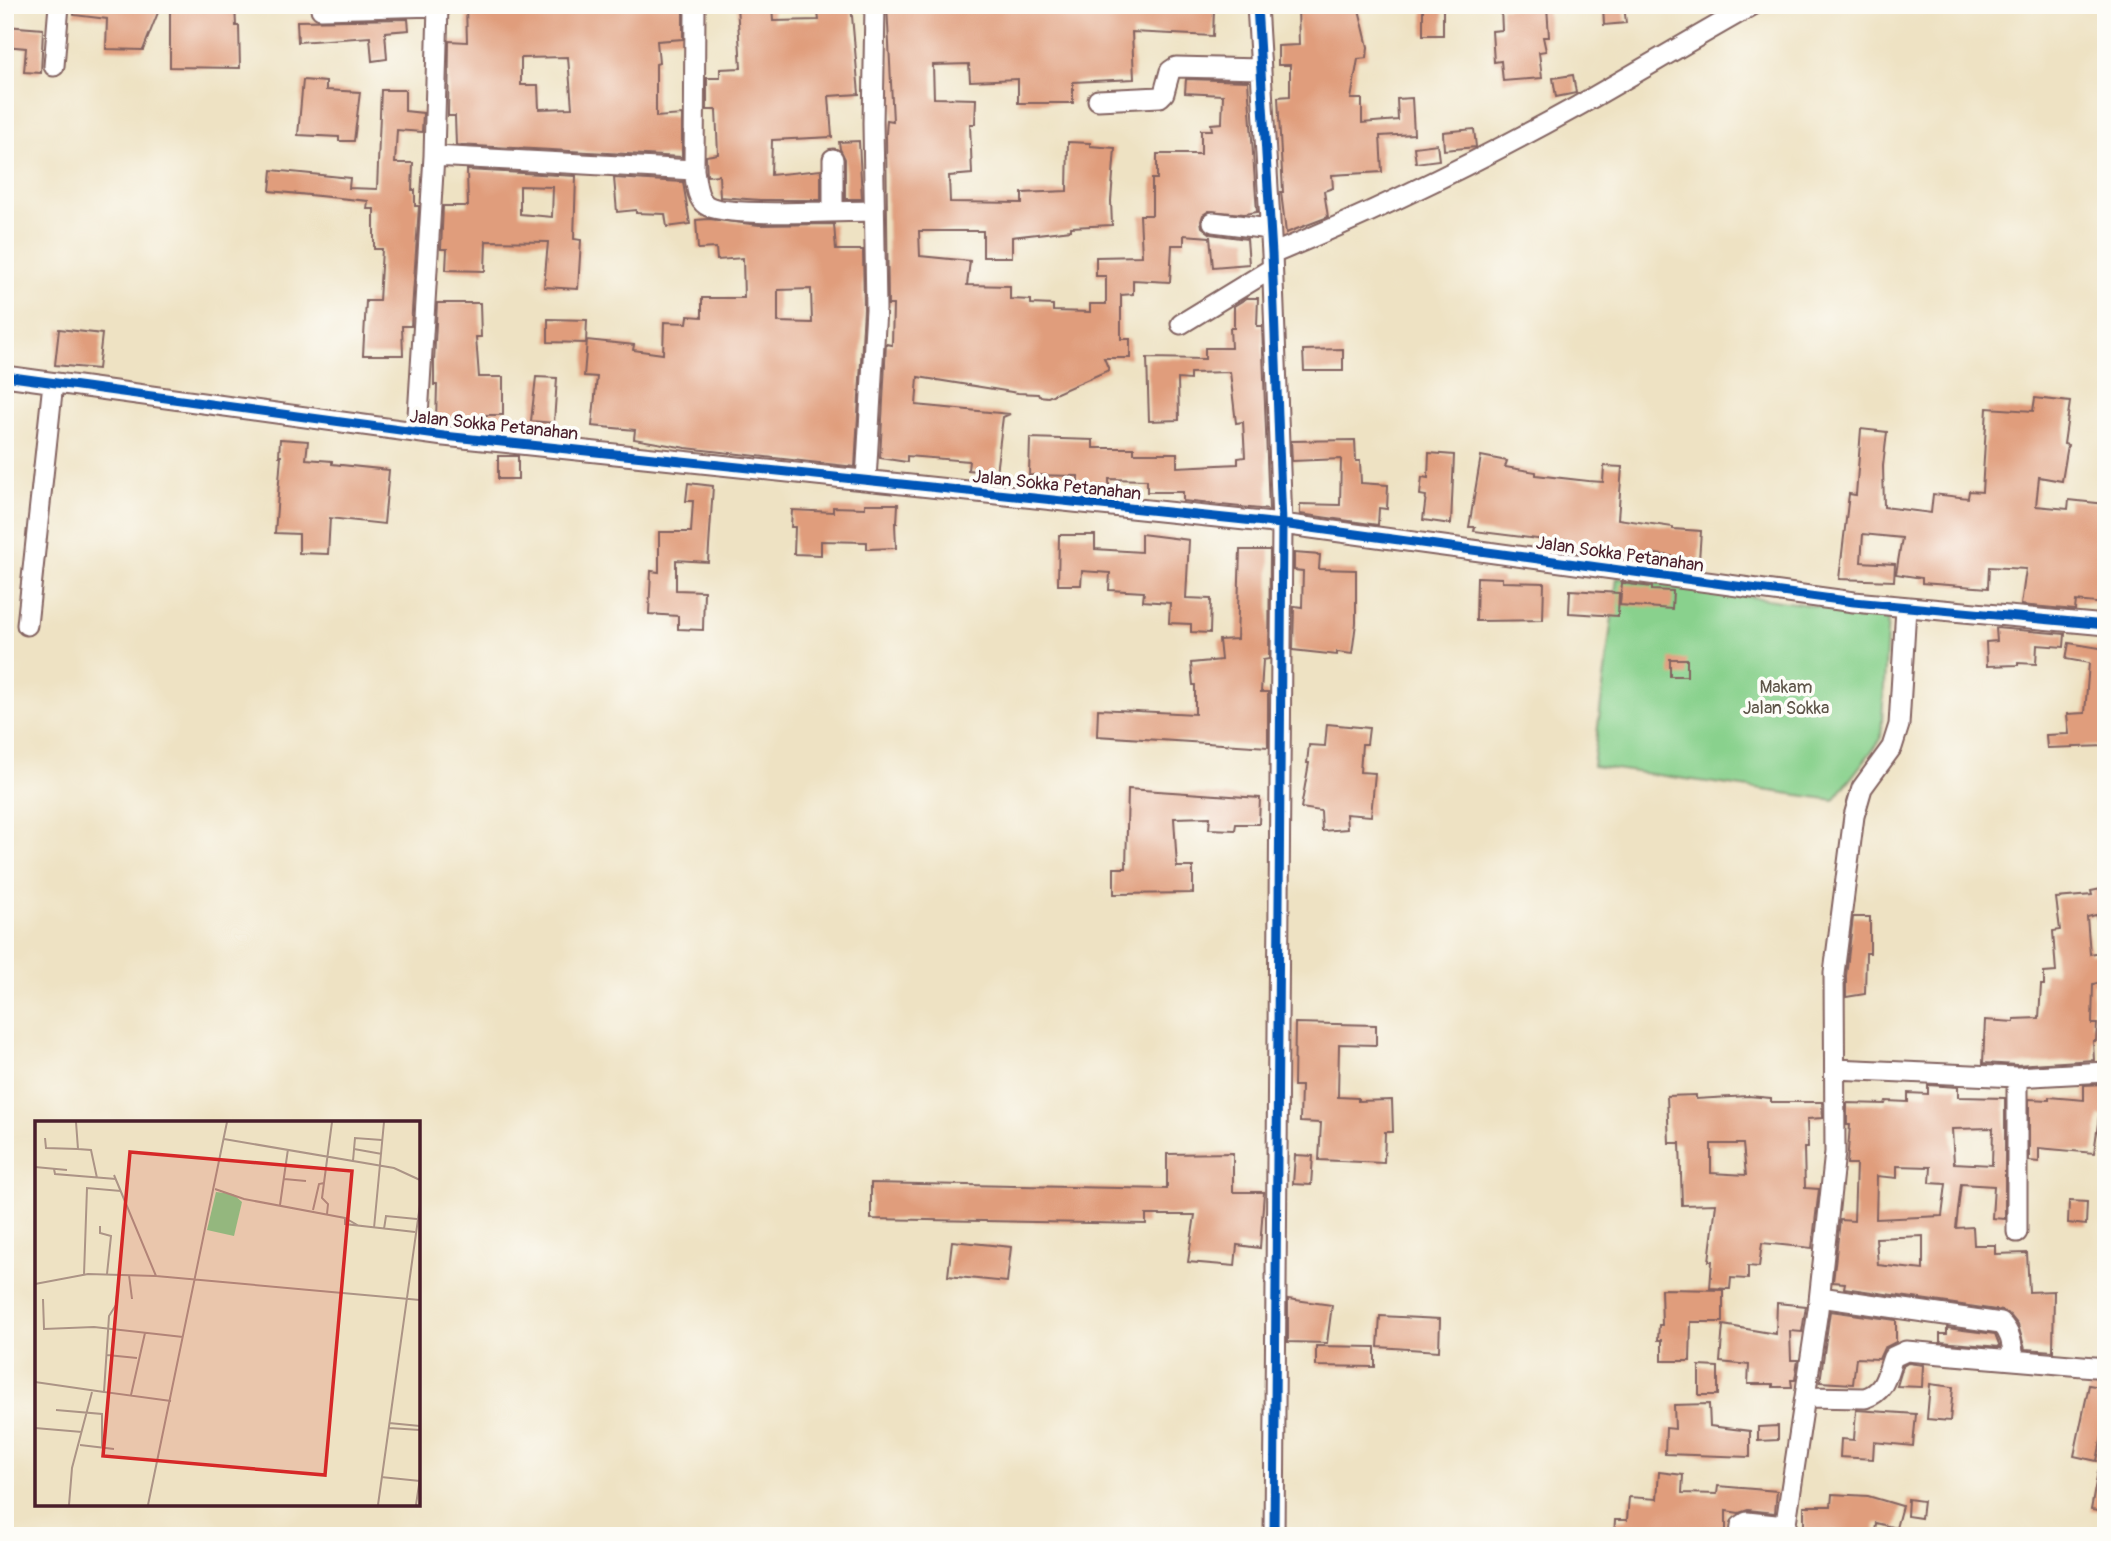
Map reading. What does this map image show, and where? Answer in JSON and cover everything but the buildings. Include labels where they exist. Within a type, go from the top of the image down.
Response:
[{"type":"street","points":[[54,66],[58,5]]},
{"type":"street","points":[[695,5],[695,170],[699,196],[706,205],[718,210],[785,213],[874,211]]},
{"type":"street","points":[[866,480],[876,309],[875,5]]},
{"type":"street","points":[[1257,5],[1282,524],[1274,1536]]},
{"type":"street","points":[[1181,324],[1271,261],[1430,183],[1575,107],[1753,5]]},
{"type":"street","points":[[321,9],[438,6],[434,156],[417,432]]},
{"type":"street","points":[[1098,100],[1160,97],[1165,90],[1170,71],[1176,66],[1261,69]]},
{"type":"street","points":[[434,156],[695,170]]},
{"type":"street","points":[[832,211],[833,159]]},
{"type":"street","points":[[1213,222],[1269,229]]},
{"type":"street","name":"Jalan Sokka Petanahan","points":[[5,376],[417,432],[1282,524],[1906,608],[2106,625]]},
{"type":"street","points":[[27,625],[53,383]]},
{"type":"street","points":[[1740,1536],[1741,1526],[1747,1522],[1784,1531],[1820,1297],[1835,1152],[1834,973],[1854,816],[1862,788],[1892,747],[1899,725],[1906,608]]},
{"type":"street","points":[[1835,1069],[2017,1077],[2106,1072]]},
{"type":"street","points":[[2017,1077],[2017,1232]]},
{"type":"street","points":[[1820,1297],[2001,1324],[2011,1337],[2014,1360]]},
{"type":"street","points":[[1805,1397],[1865,1398],[1873,1395],[1880,1391],[1885,1382],[1894,1357],[1906,1351],[2106,1368]]},
{"type":"green space","name":"Makam Jalan Sokka","points":[[1617,578],[1888,616],[1881,739],[1834,800],[1593,766]]},
{"type":"cycle path","points":[[1257,5],[1272,254],[1282,524],[1274,1536]]},
{"type":"cycle path","points":[[5,376],[444,436],[1282,524],[1854,602],[2106,625]]}]
